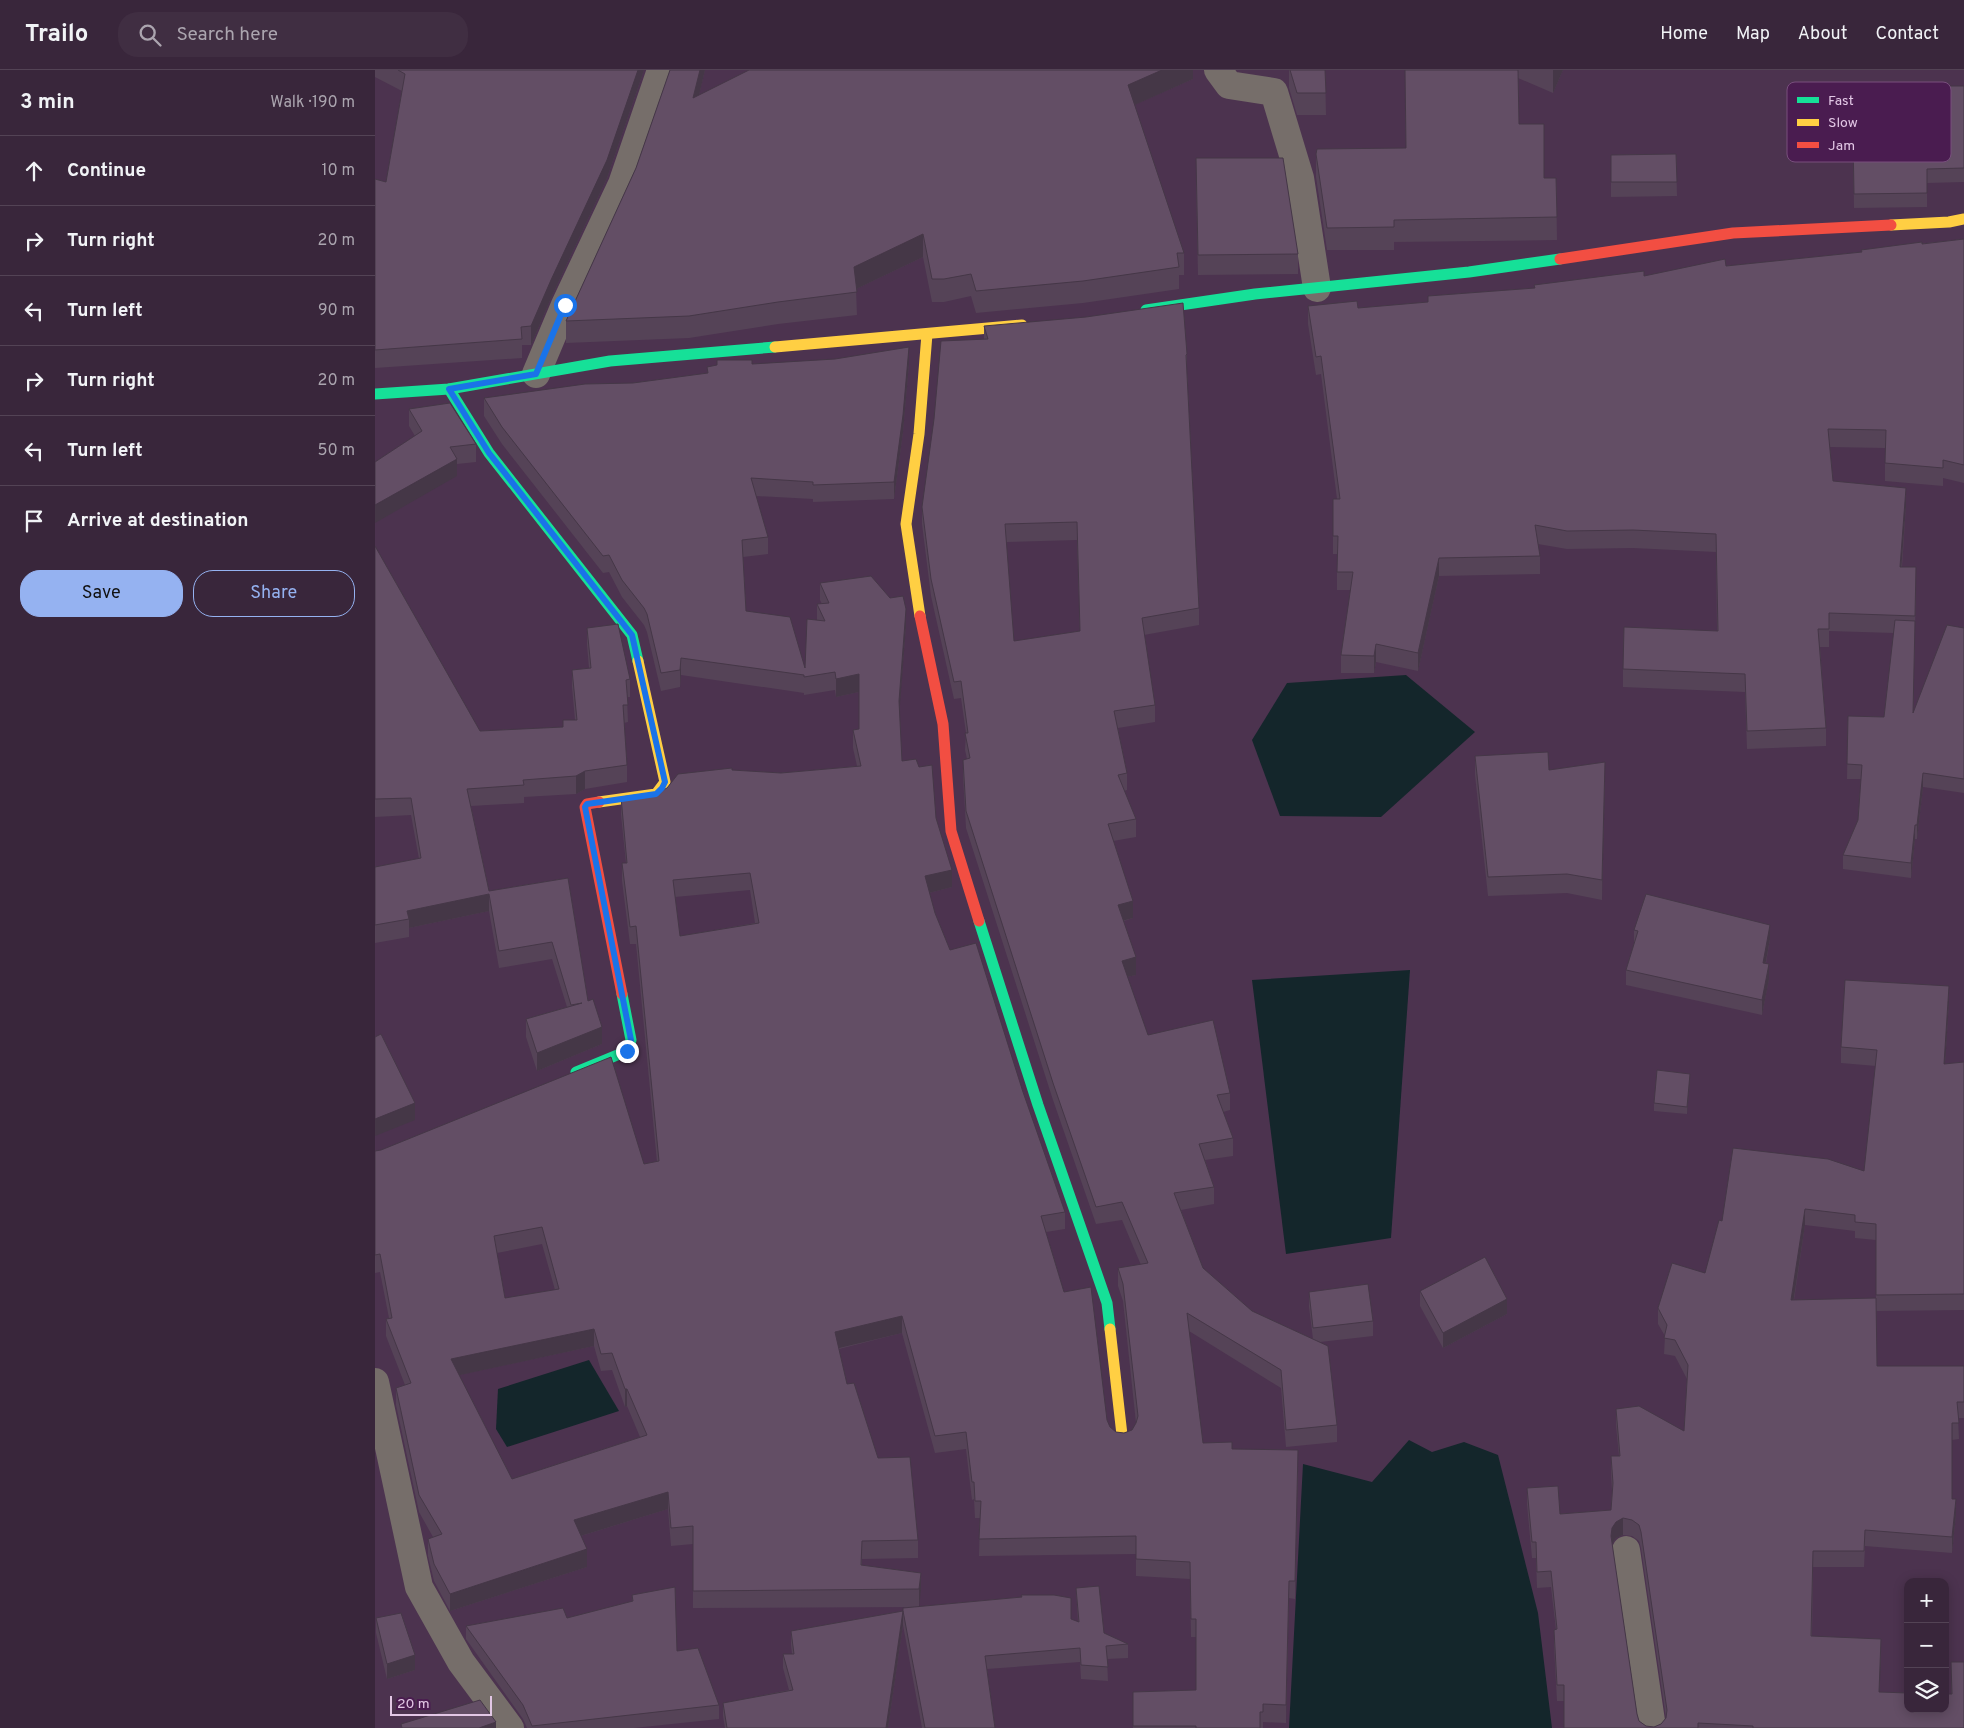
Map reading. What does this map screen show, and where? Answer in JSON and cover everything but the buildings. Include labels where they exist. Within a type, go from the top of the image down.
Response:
[{"type":"street","points":[[536,374],[565,305],[622,184],[661,70]]},
{"type":"street","points":[[1218,70],[1229,85],[1274,92],[1300,178],[1317,288]]},
{"type":"street","points":[[1132,312],[1255,294],[1469,272],[1733,233],[1949,222],[1964,219]]},
{"type":"street","points":[[375,394],[449,389],[610,362],[1036,324]]},
{"type":"street","points":[[927,334],[919,434],[906,524],[916,600],[943,724],[951,831],[1038,1105],[1107,1303],[1123,1435]]},
{"type":"street","points":[[449,389],[489,453],[632,635],[665,782],[656,794],[587,804],[585,807],[631,1040],[627,1051],[564,1076]]},
{"type":"street","points":[[375,1382],[419,1587],[461,1662],[510,1728]]},
{"type":"street","points":[[1626,1550],[1653,1728]]},
{"type":"shaded area","points":[[1406,675],[1475,732],[1381,817],[1280,816],[1252,740],[1287,683]]},
{"type":"shaded area","points":[[1410,970],[1391,1238],[1286,1254],[1252,980]]},
{"type":"shaded area","points":[[589,1360],[619,1411],[507,1447],[496,1429],[498,1389]]},
{"type":"shaded area","points":[[1409,1440],[1432,1452],[1464,1442],[1498,1455],[1538,1613],[1552,1728],[1289,1728],[1303,1464],[1372,1482]]},
{"type":"traffic: fast","points":[[1146,310],[1255,294],[1469,272],[1560,259]]},
{"type":"traffic: fast","points":[[375,394],[449,389],[610,361],[775,347]]},
{"type":"traffic: fast","points":[[449,389],[489,453],[632,635],[638,661]]},
{"type":"traffic: fast","points":[[979,921],[1038,1105],[1107,1303],[1110,1329]]},
{"type":"traffic: fast","points":[[576,1072],[627,1051],[631,1040],[622,994]]},
{"type":"traffic: slow","points":[[1891,225],[1949,222],[1964,219]]},
{"type":"traffic: slow","points":[[775,347],[1022,325]]},
{"type":"traffic: slow","points":[[920,616],[906,524],[919,434],[927,334]]},
{"type":"traffic: slow","points":[[599,802],[656,794],[665,782],[638,661]]},
{"type":"traffic: slow","points":[[1110,1329],[1122,1435]]},
{"type":"traffic: jam","points":[[1560,259],[1733,233],[1891,225]]},
{"type":"traffic: jam","points":[[920,616],[943,724],[951,831],[979,921]]},
{"type":"traffic: jam","points":[[599,802],[587,804],[585,807],[622,994]]},
{"type":"route","points":[[565,305],[536,374],[449,389],[489,453],[632,635],[665,782],[656,794],[587,804],[585,807],[631,1040],[627,1051]]}]
